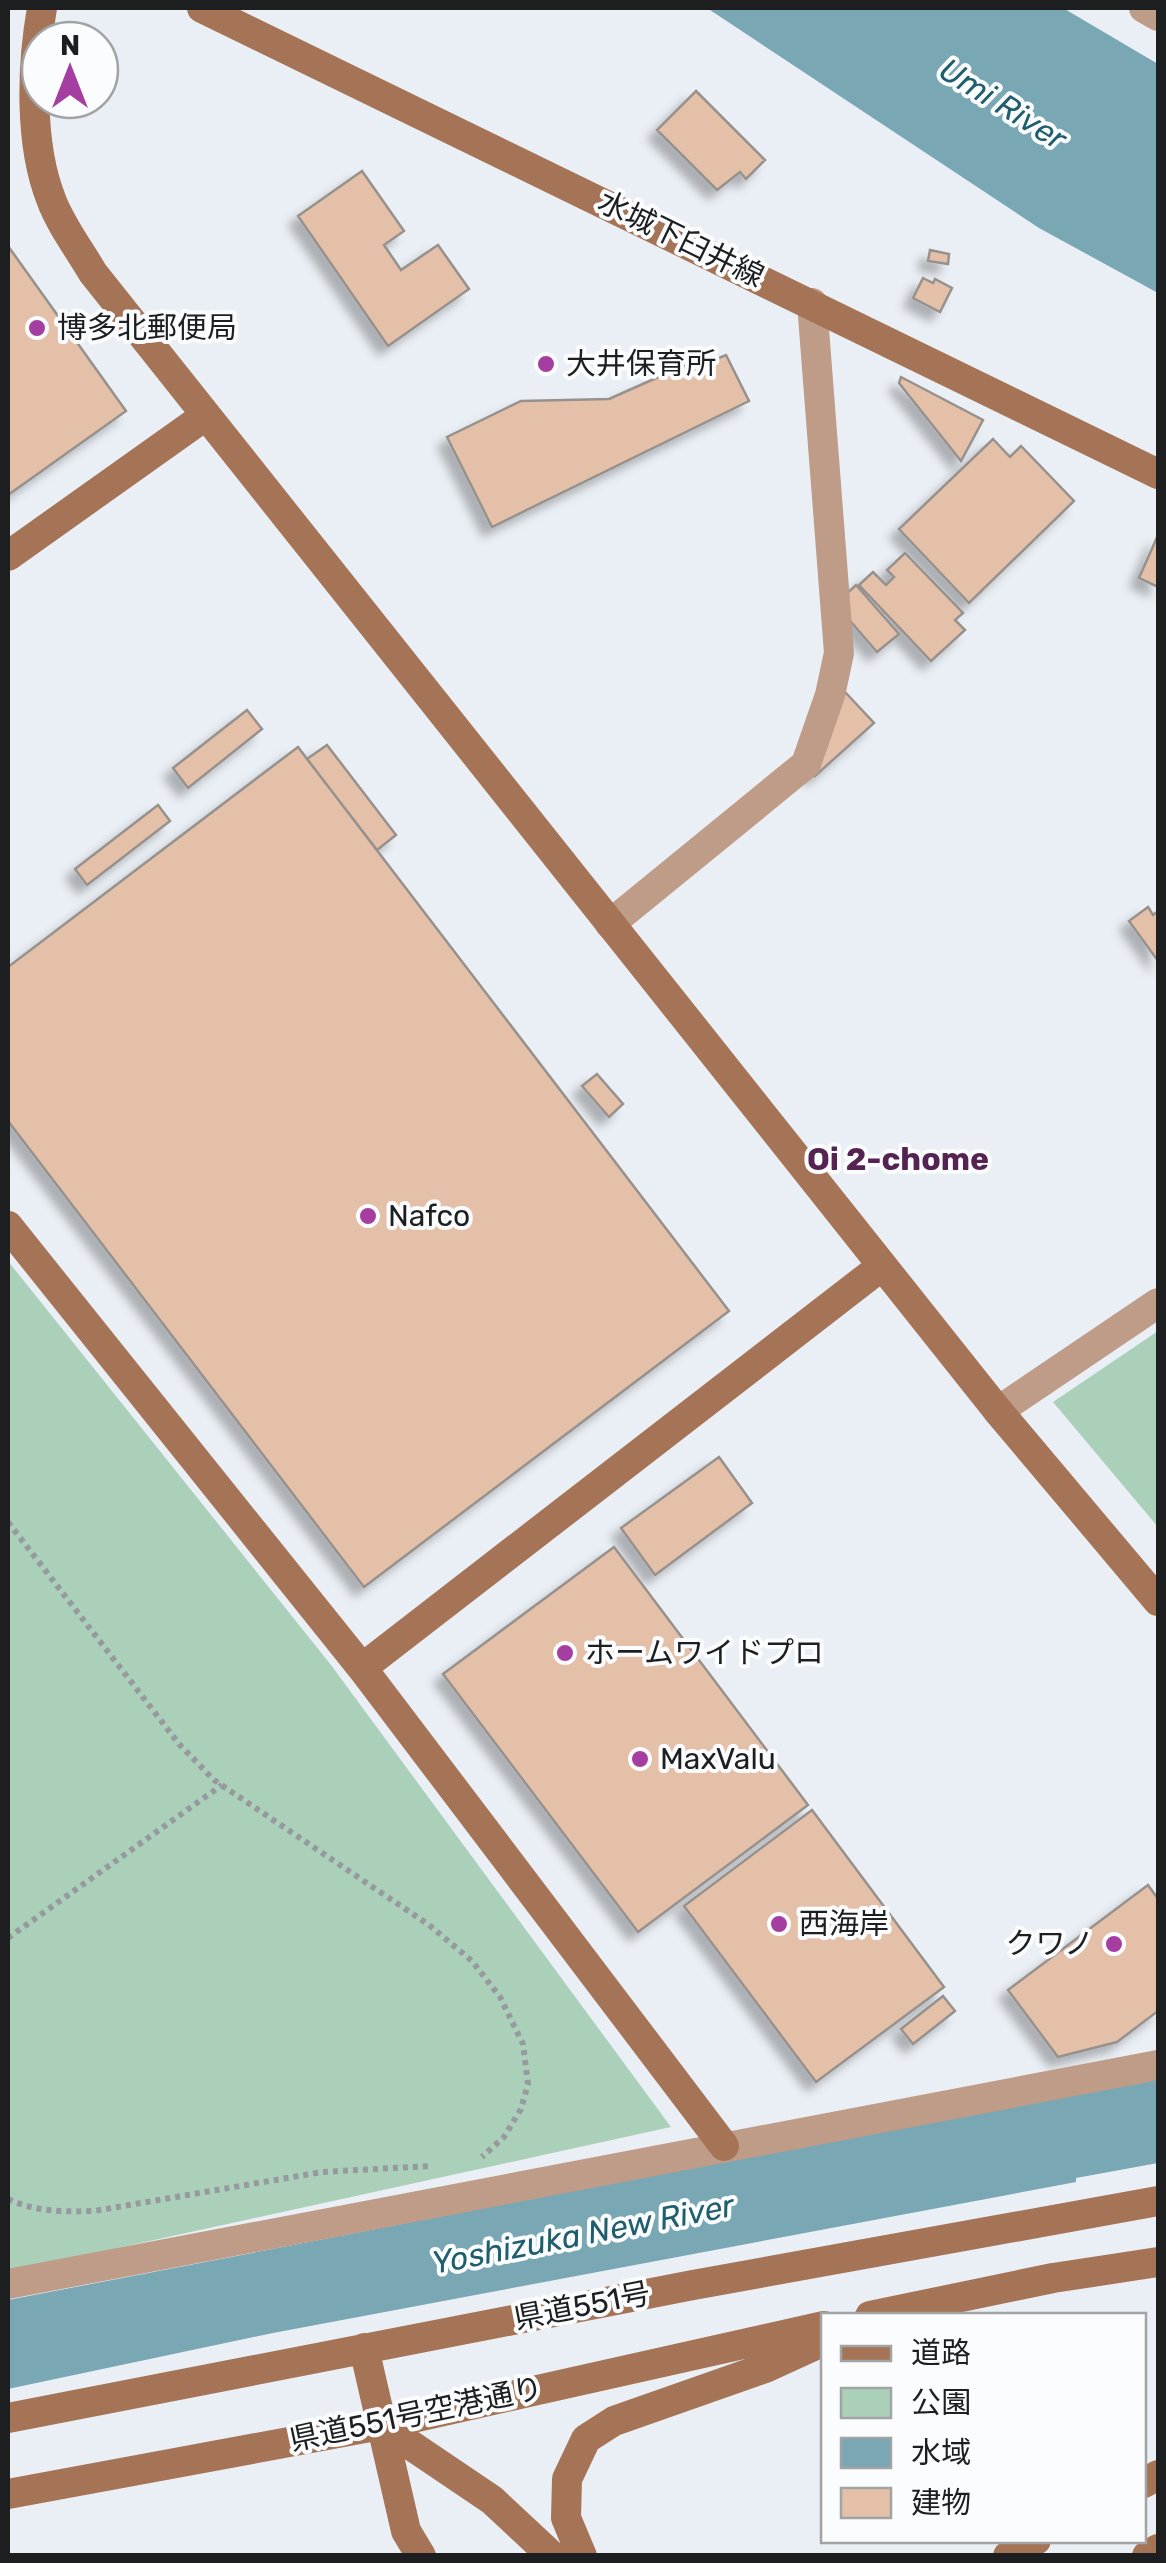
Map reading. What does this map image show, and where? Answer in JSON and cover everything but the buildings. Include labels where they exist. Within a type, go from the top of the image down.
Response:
[{"type":"street","points":[[42,8],[34,54],[39,152],[51,200],[93,273],[998,1411],[1158,1600]]},
{"type":"street","name":"水城下臼井線","points":[[202,8],[812,302],[1158,474]]},
{"type":"street","points":[[1144,8],[1158,16]]},
{"type":"street","points":[[610,924],[806,764],[820,727],[839,653],[812,302]]},
{"type":"street","points":[[8,556],[204,416]]},
{"type":"street","points":[[8,1226],[362,1668],[724,2146]]},
{"type":"street","points":[[362,1668],[882,1266]]},
{"type":"street","points":[[998,1411],[1158,1302]]},
{"type":"street","points":[[8,2284],[1158,2065]]},
{"type":"street","name":"県道551号","points":[[8,2418],[1158,2201]]},
{"type":"street","points":[[886,2313],[1053,2278],[1158,2262]]},
{"type":"street","name":"県道551号空港通り","points":[[8,2494],[382,2425],[821,2327]]},
{"type":"street","points":[[582,2556],[566,2518],[567,2478],[586,2440],[614,2422],[765,2368],[821,2341]]},
{"type":"street","points":[[364,2348],[406,2531],[420,2556]]},
{"type":"street","points":[[382,2425],[492,2500],[552,2556]]},
{"type":"street","points":[[1008,2556],[1031,2543]]},
{"type":"street","points":[[1147,2556],[1158,2549]]},
{"type":"path","points":[[8,1522],[179,1744],[222,1786],[429,1926],[472,1961],[500,1998],[524,2044],[528,2084],[521,2109],[504,2138],[481,2158],[466,2161]]},
{"type":"path","points":[[8,1938],[222,1786]]},
{"type":"path","points":[[8,2199],[57,2212],[94,2211],[322,2172],[433,2166]]},
{"type":"green space","points":[[8,1261],[331,1665],[671,2127],[8,2272]]},
{"type":"green space","points":[[1158,1331],[1158,1527],[1053,1402]]},
{"type":"water","name":"Umi River","points":[[707,8],[1063,8],[1158,64],[1158,293],[1039,228]]},
{"type":"water","name":"Yoshizuka New River","points":[[1158,2078],[1158,2163],[1076,2178],[1076,2182],[273,2333],[8,2389],[8,2300]]},
{"type":"place","name":"博多北郵便局","points":[[37,328]]},
{"type":"place","name":"大井保育所","points":[[546,364]]},
{"type":"place","name":"Nafco","points":[[368,1216]]},
{"type":"place","name":"ホームワイドプロ","points":[[565,1653]]},
{"type":"place","name":"MaxValu","points":[[640,1759]]},
{"type":"place","name":"西海岸","points":[[779,1924]]},
{"type":"place","name":"クワノ","points":[[1114,1944]]},
{"type":"district","name":"Oi 2-chome","points":[[898,1159]]}]
